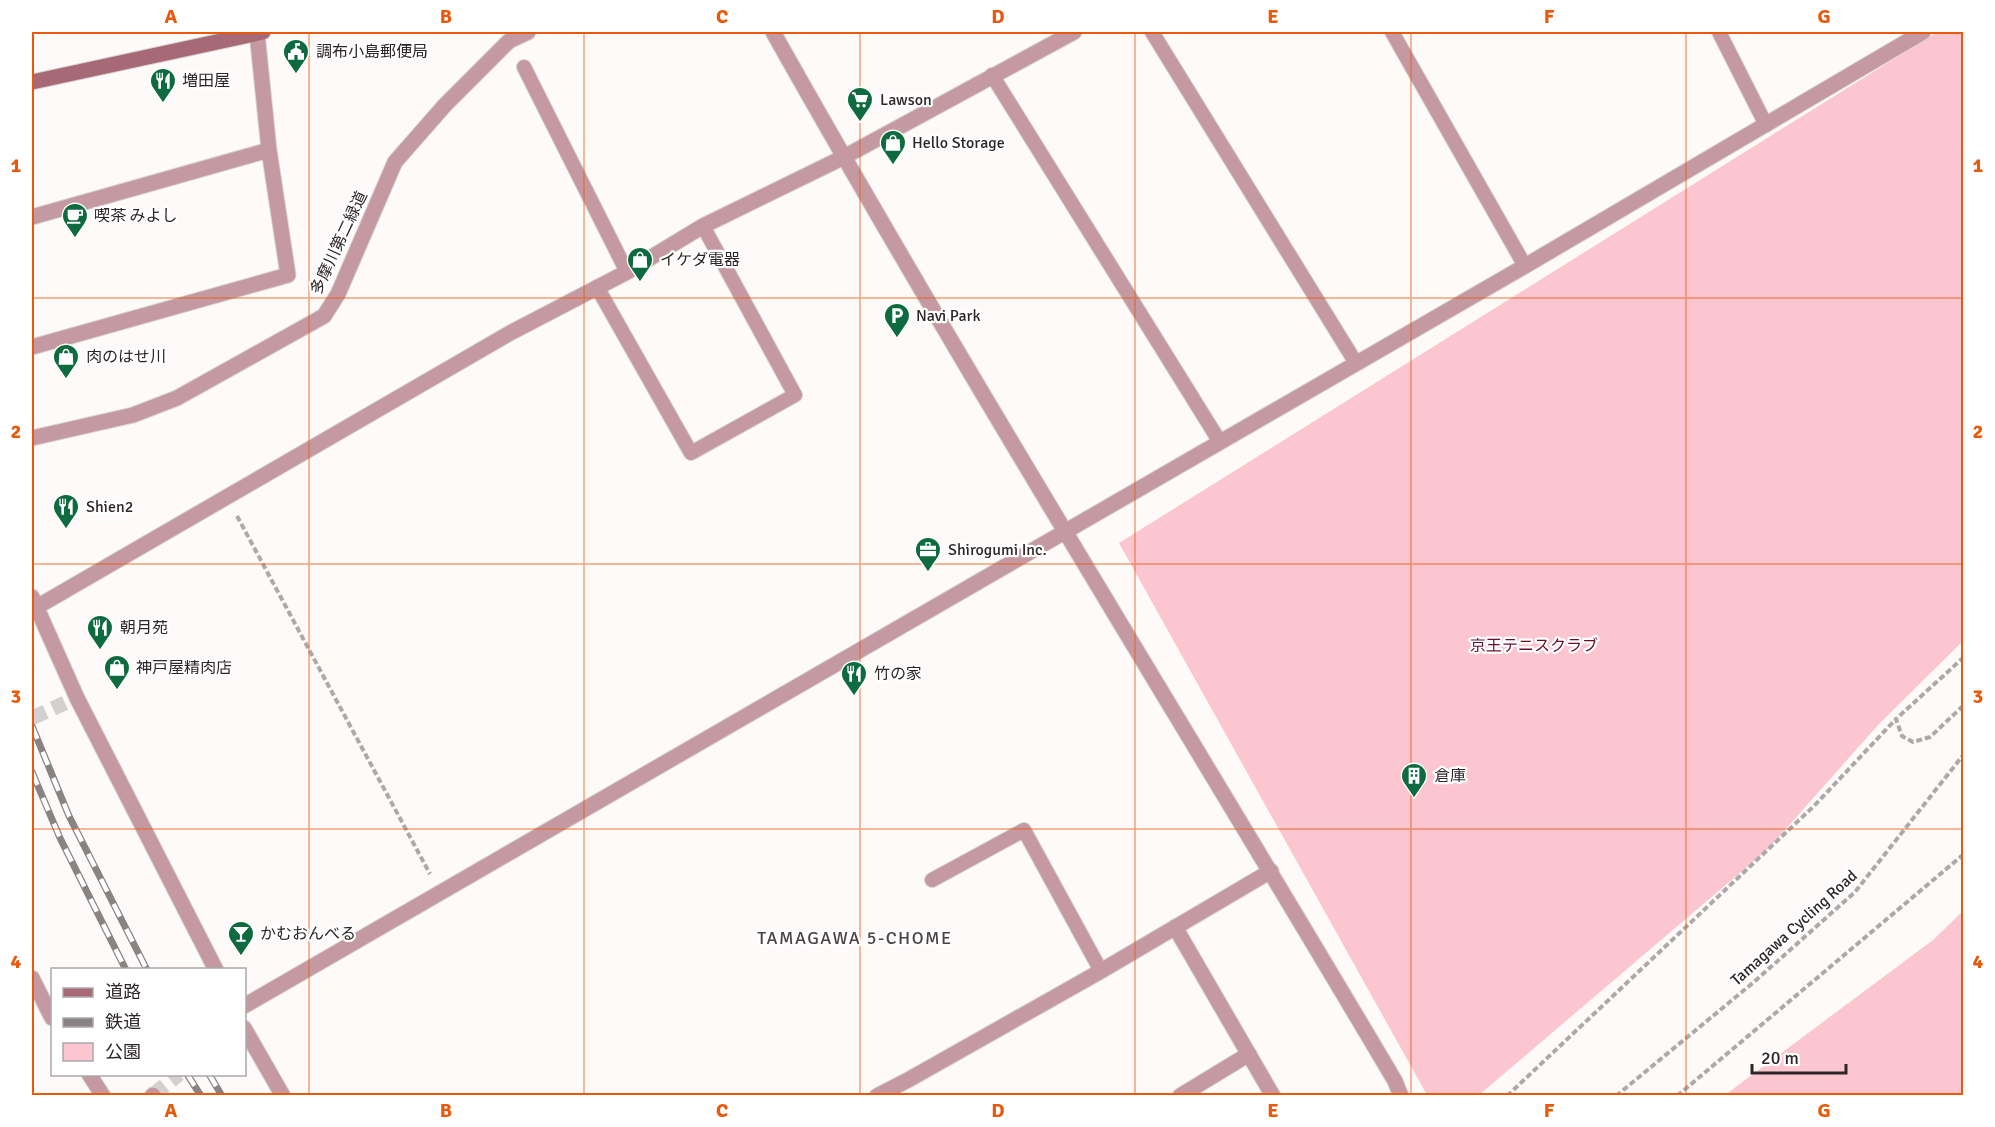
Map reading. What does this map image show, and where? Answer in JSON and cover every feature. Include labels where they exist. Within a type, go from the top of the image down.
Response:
[{"type":"main road","points":[[32,82],[260,32]]},
{"type":"street","points":[[32,347],[288,275],[269,150],[260,32]]},
{"type":"street","name":"多摩川第二緑道","points":[[32,438],[133,415],[177,398],[324,316],[338,294],[395,162],[445,105],[509,40],[528,32]]},
{"type":"street","points":[[773,32],[844,157],[1066,532],[1271,871],[1395,1081],[1401,1095]]},
{"type":"street","points":[[215,968],[71,701],[33,602],[226,497],[500,339],[627,272],[703,226],[844,157],[1074,32]]},
{"type":"street","points":[[246,1005],[1525,266],[1766,125],[1916,33]]},
{"type":"street","points":[[32,217],[269,150]]},
{"type":"street","points":[[877,1095],[908,1080],[1101,971],[1271,871]]},
{"type":"street","points":[[1175,927],[1273,1095]]},
{"type":"street","points":[[32,978],[51,1016]]},
{"type":"street","points":[[246,1031],[283,1095]]},
{"type":"street","points":[[1179,1095],[1249,1054]]},
{"type":"street","points":[[91,1076],[103,1095]]},
{"type":"lane","points":[[1152,32],[1356,363]]},
{"type":"lane","points":[[1392,32],[1525,266]]},
{"type":"lane","points":[[1719,32],[1766,125]]},
{"type":"lane","points":[[524,67],[627,272]]},
{"type":"lane","points":[[992,75],[1220,442]]},
{"type":"lane","points":[[597,287],[690,453],[795,395],[703,226]]},
{"type":"lane","points":[[932,880],[1024,830],[1101,971]]},
{"type":"path","points":[[226,497],[440,893]]},
{"type":"path","points":[[1507,1095],[1814,806],[1896,719],[1964,657]]},
{"type":"path","points":[[1896,719],[1902,736],[1913,742],[1930,737],[1964,705]]},
{"type":"path","name":"Tamagawa Cycling Road","points":[[1616,1095],[1754,982],[1856,892],[1964,754]]},
{"type":"path","points":[[1677,1095],[1964,854]]},
{"type":"green space","name":"京王テニスクラブ","points":[[1937,32],[1963,32],[1963,641],[1879,724],[1768,849],[1479,1095],[1427,1095],[1119,543]]},
{"type":"green space","points":[[1963,911],[1963,1095],[1725,1095],[1933,940]]},
{"type":"tunnel","points":[[32,718],[65,703]]},
{"type":"tunnel","points":[[153,1095],[177,1076]]},
{"type":"railway","points":[[32,726],[69,816],[146,968]]},
{"type":"railway","points":[[32,772],[60,838],[125,968]]},
{"type":"railway","points":[[188,1076],[201,1096]]},
{"type":"railway","points":[[210,1076],[222,1096]]},
{"type":"place","name":"調布小島郵便局","points":[[296,75]]},
{"type":"place","name":"増田屋","points":[[163,104]]},
{"type":"place","name":"Lawson","points":[[860,123]]},
{"type":"place","name":"Hello Storage","points":[[893,166]]},
{"type":"place","name":"喫茶 みよし","points":[[75,239]]},
{"type":"place","name":"イケダ電器","points":[[640,283]]},
{"type":"place","name":"Navi Park","points":[[897,339]]},
{"type":"place","name":"肉のはせ川","points":[[66,380]]},
{"type":"place","name":"Shien2","points":[[66,530]]},
{"type":"place","name":"Shirogumi Inc.","points":[[928,573]]},
{"type":"place","name":"朝月苑","points":[[100,651]]},
{"type":"place","name":"神戸屋精肉店","points":[[117,691]]},
{"type":"place","name":"竹の家","points":[[854,697]]},
{"type":"place","name":"倉庫","points":[[1414,799]]},
{"type":"place","name":"かむおんべる","points":[[241,957]]},
{"type":"district","name":"TAMAGAWA 5-CHOME","points":[[855,938]]}]
